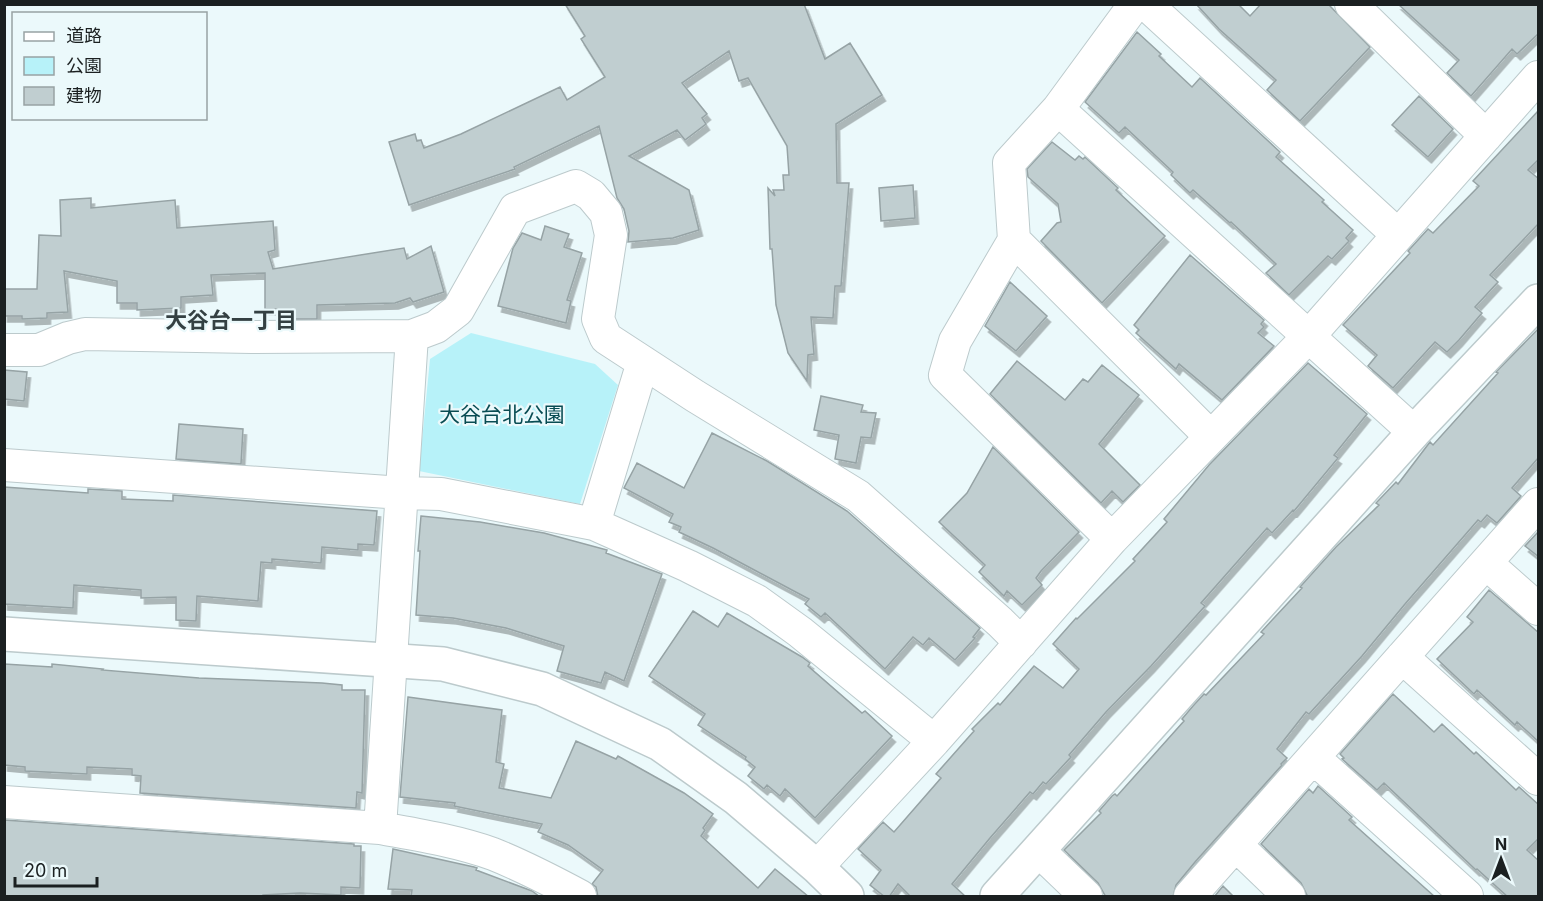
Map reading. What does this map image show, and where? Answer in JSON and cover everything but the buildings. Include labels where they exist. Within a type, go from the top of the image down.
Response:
[{"type":"street","points":[[1112,539],[945,375],[955,341],[1014,240],[1009,163],[1058,109],[1135,4]]},
{"type":"street","points":[[1146,4],[1398,235]]},
{"type":"street","points":[[1351,4],[1486,136]]},
{"type":"street","points":[[817,867],[934,741],[1112,539],[1309,336],[1539,77]]},
{"type":"street","points":[[1058,109],[1414,432]]},
{"type":"street","points":[[4,350],[39,350],[68,338],[85,334],[252,337],[412,336],[436,327],[458,310],[515,209],[576,186],[591,195],[606,213],[611,235],[598,319],[606,338],[695,396],[858,496],[1021,643]]},
{"type":"street","points":[[1014,240],[1211,437]]},
{"type":"street","points":[[997,897],[1414,432],[1539,302]]},
{"type":"street","points":[[380,828],[412,336]]},
{"type":"street","points":[[594,524],[643,362]]},
{"type":"street","points":[[4,465],[441,494],[594,524],[688,566],[757,601],[800,632],[934,741]]},
{"type":"street","points":[[1190,897],[1315,759],[1402,657],[1539,504]]},
{"type":"street","points":[[1486,563],[1539,609]]},
{"type":"street","points":[[4,634],[443,664],[542,689],[660,744],[736,798],[817,867],[847,897]]},
{"type":"street","points":[[1402,657],[1539,779]]},
{"type":"street","points":[[1315,759],[1467,897]]},
{"type":"street","points":[[4,802],[380,828],[491,853],[537,873],[580,897]]},
{"type":"street","points":[[1236,845],[1289,897]]},
{"type":"street","points":[[1039,851],[1086,897]]},
{"type":"green space","name":"大谷台北公園","points":[[471,333],[595,364],[618,385],[580,504],[419,471],[430,359]]},
{"type":"district","name":"大谷台一丁目","points":[[231,320]]}]
